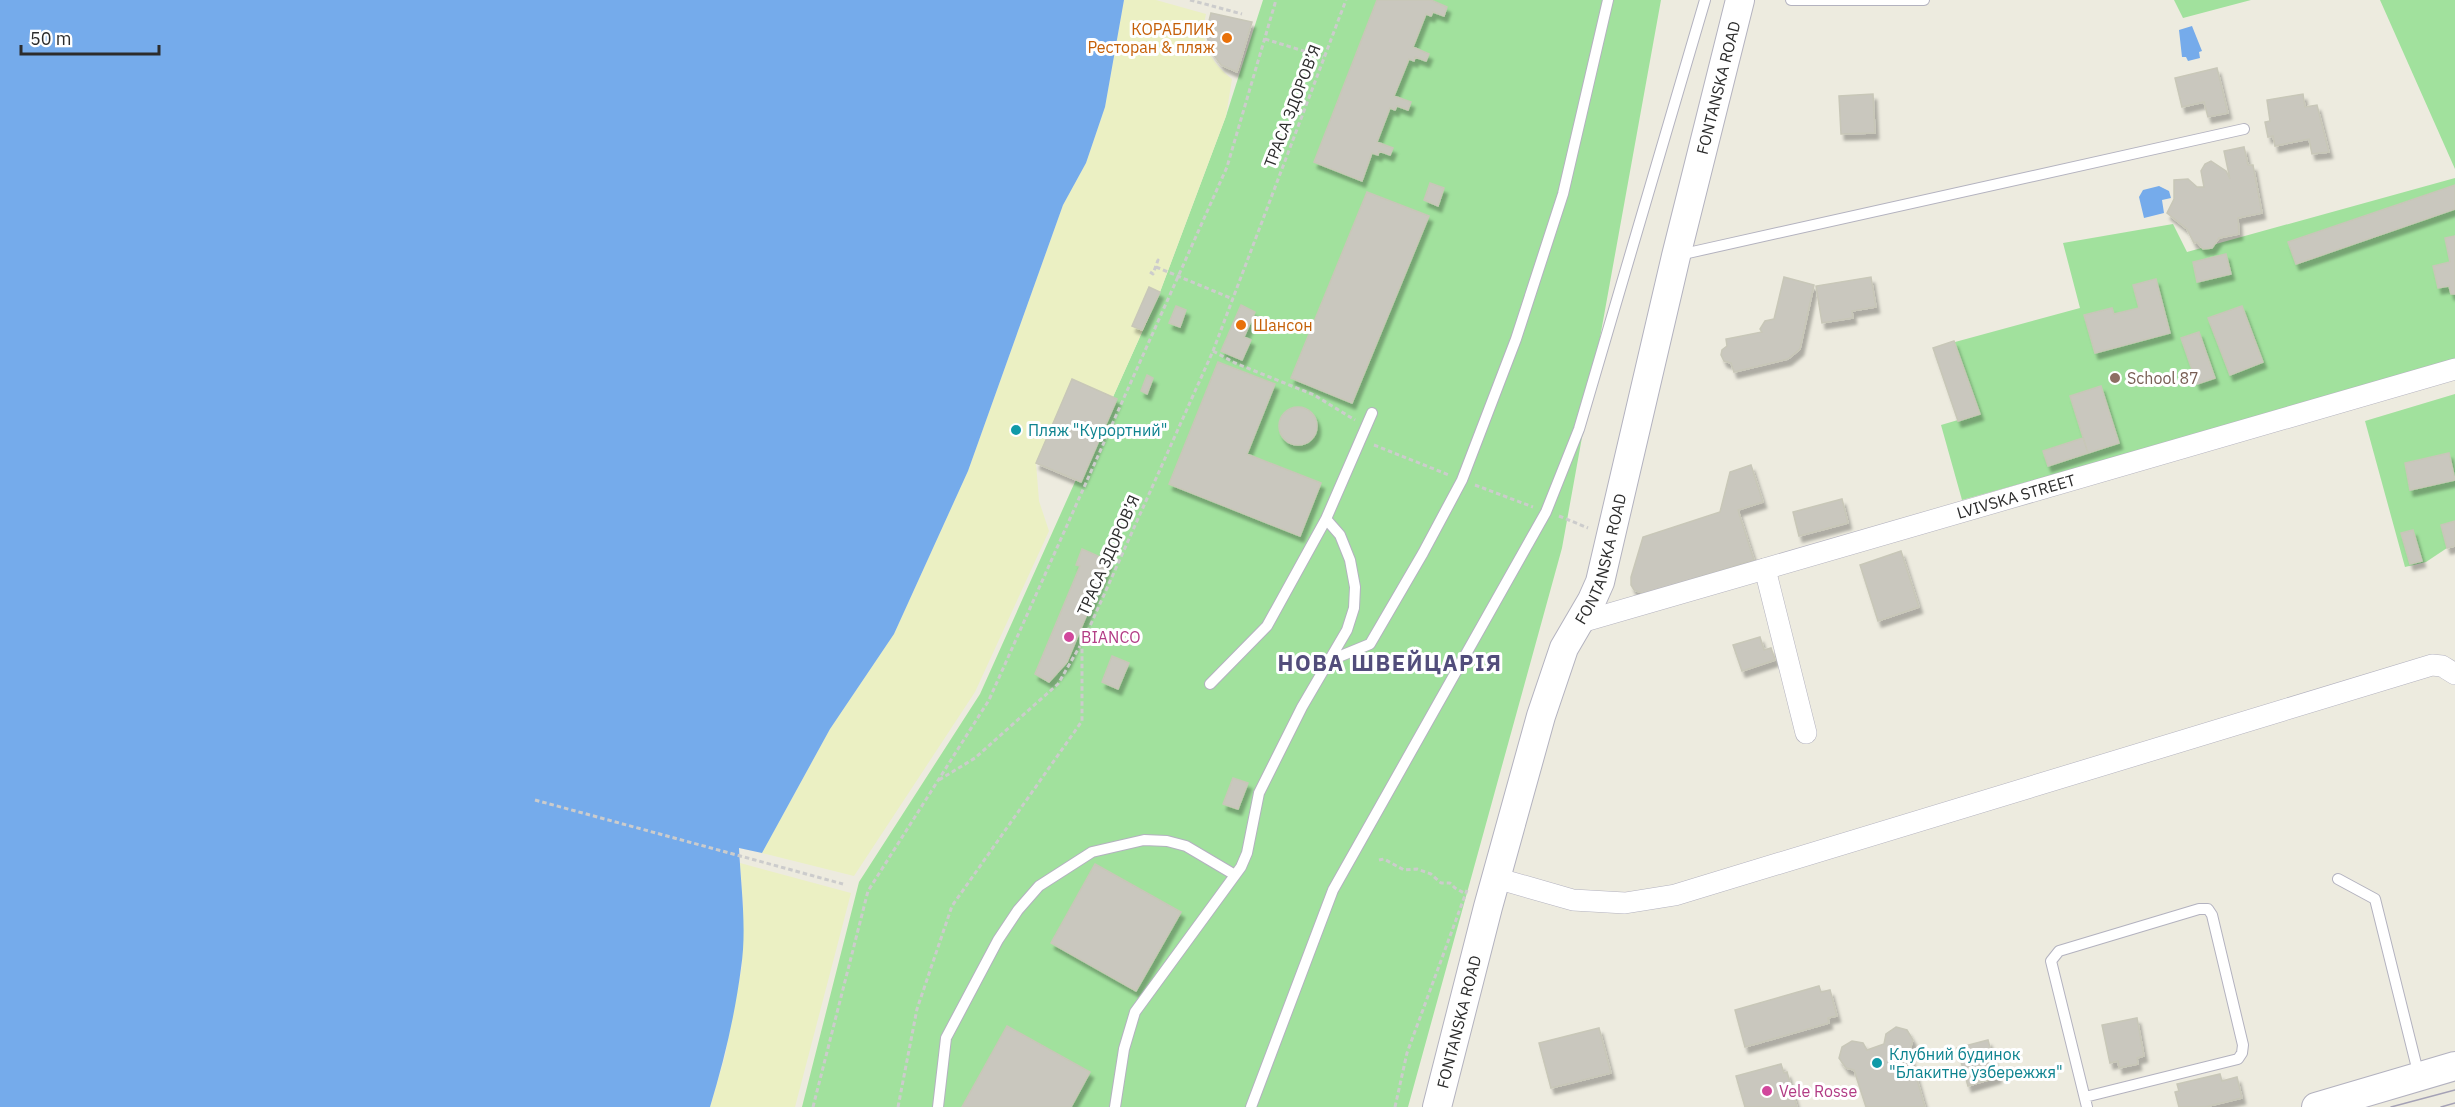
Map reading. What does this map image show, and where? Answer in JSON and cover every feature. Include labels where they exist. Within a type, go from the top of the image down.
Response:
[{"type":"main road","name":"FONTANSKA ROAD","points":[[1437,1107],[1488,907],[1554,674],[1600,582],[1676,256],[1740,0]]},
{"type":"main road","points":[[2316,1107],[2455,1066]]},
{"type":"street","name":"LVIVSKA STREET","points":[[1578,622],[2455,369]]},
{"type":"street","points":[[1765,568],[1806,733]]},
{"type":"street","points":[[1496,878],[1573,900],[1625,903],[1675,895],[2432,665],[2442,666],[2455,674]]},
{"type":"lane","points":[[1331,660],[1370,644],[1462,480],[1516,339],[1563,194],[1608,0]]},
{"type":"lane","points":[[1251,1107],[1333,890],[1546,512],[1579,429],[1706,0]]},
{"type":"lane","points":[[1791,0],[1924,0]]},
{"type":"lane","points":[[1676,256],[2244,129]]},
{"type":"lane","points":[[1210,684],[1267,626],[1326,519],[1372,413]]},
{"type":"lane","points":[[1115,1107],[1124,1049],[1135,1012],[1235,875],[1247,853],[1259,793],[1302,706],[1347,630],[1354,608],[1355,587],[1350,560],[1340,535],[1326,519]]},
{"type":"lane","points":[[938,1107],[946,1038],[998,940],[1017,910],[1039,886],[1062,869],[1092,852],[1144,840],[1167,841],[1186,846],[1235,875]]},
{"type":"lane","points":[[2338,879],[2375,899],[2419,1076]]},
{"type":"lane","points":[[2199,909],[2208,909],[2212,915],[2240,1035],[2242,1053],[2238,1059],[2086,1102],[2051,961],[2054,955],[2059,951],[2199,909]]},
{"type":"path","points":[[1190,0],[1242,14]]},
{"type":"path","points":[[813,1107],[868,891],[989,700],[1227,167],[1276,0]]},
{"type":"path","name":"ТРАСА ЗДОРОВ’Я","points":[[898,1107],[917,1010],[952,906],[1082,721],[1082,644],[1213,351],[1346,0]]},
{"type":"path","points":[[1265,39],[1323,57]]},
{"type":"path","points":[[1150,272],[1153,274],[1158,260],[1156,259]]},
{"type":"path","points":[[1156,267],[1233,298]]},
{"type":"path","points":[[1213,351],[1235,363],[1314,395],[1358,422],[1361,440],[1380,448]]},
{"type":"path","points":[[1558,516],[1588,528],[1587,535]]},
{"type":"path","points":[[938,781],[975,758],[1058,684],[1082,644]]},
{"type":"path","points":[[535,800],[843,884]]},
{"type":"path","points":[[1379,860],[1384,858],[1404,870],[1417,869],[1431,874],[1441,883],[1450,883],[1488,907]]},
{"type":"green space","points":[[1263,0],[1661,0],[1562,548],[1408,1107],[802,1107],[859,882],[980,694],[1160,292],[1226,116]]},
{"type":"green space","points":[[2174,0],[2251,0],[2183,18]]},
{"type":"green space","points":[[2380,0],[2455,0],[2455,169]]},
{"type":"green space","name":"School 87","points":[[2455,178],[2455,359],[2294,408],[1962,500],[1941,425],[1958,420],[1933,348],[2080,308],[2063,243],[2173,224],[2187,252]]},
{"type":"green space","points":[[2455,394],[2455,546],[2447,548],[2426,562],[2405,567],[2365,421]]},
{"type":"sand","name":"Пляж \"Курортний\"","points":[[1124,0],[1156,0],[1206,14],[1204,34],[1208,51],[1218,66],[1232,79],[1226,116],[1160,292],[1113,397],[1072,380],[1036,463],[1039,501],[1049,531],[975,692],[854,876],[762,853],[830,729],[894,634],[968,471],[1063,205],[1086,163],[1105,107]]},
{"type":"sand","points":[[740,863],[851,893],[795,1107],[710,1107],[725,1056],[742,966],[743,904]]},
{"type":"water","points":[[0,0],[1124,0],[1105,107],[1086,163],[1063,205],[968,471],[894,634],[830,729],[762,853],[739,848],[743,953],[732,1021],[710,1107],[0,1107]]},
{"type":"water","points":[[2192,26],[2202,51],[2199,52],[2200,58],[2188,61],[2186,57],[2182,57],[2179,30]]},
{"type":"water","points":[[2159,186],[2169,191],[2171,198],[2162,200],[2164,213],[2144,218],[2139,197],[2143,190]]},
{"type":"building","points":[[1377,0],[1431,0],[1447,7],[1444,16],[1433,12],[1431,16],[1426,14],[1413,47],[1429,54],[1426,61],[1415,57],[1414,61],[1409,59],[1394,96],[1411,102],[1408,110],[1397,106],[1395,110],[1390,108],[1377,142],[1393,148],[1390,155],[1379,151],[1378,155],[1372,153],[1362,181],[1314,162]]},
{"type":"building","name":"КОРАБЛИК Ресторан & пляж","points":[[1211,13],[1252,22],[1237,72],[1221,65],[1211,51],[1206,33]]},
{"type":"building","points":[[2217,68],[2228,113],[2208,117],[2204,102],[2182,107],[2175,78]]},
{"type":"building","points":[[1873,94],[1875,133],[1841,134],[1839,96]]},
{"type":"building","points":[[2303,94],[2305,107],[2317,105],[2329,152],[2312,154],[2309,139],[2275,146],[2273,136],[2268,137],[2265,122],[2270,121],[2267,100]]},
{"type":"building","points":[[2244,147],[2248,165],[2253,165],[2262,213],[2238,218],[2239,234],[2219,238],[2212,248],[2203,249],[2197,242],[2194,243],[2187,229],[2167,213],[2174,199],[2174,180],[2188,179],[2197,187],[2204,187],[2201,171],[2205,164],[2211,161],[2226,171],[2230,179],[2224,151]]},
{"type":"building","points":[[1430,183],[1444,188],[1438,206],[1424,200]]},
{"type":"building","points":[[2455,185],[2455,209],[2296,264],[2288,242]]},
{"type":"building","points":[[1367,192],[1429,216],[1352,403],[1291,378]]},
{"type":"building","points":[[2455,236],[2455,294],[2451,294],[2449,286],[2438,288],[2433,266],[2450,262],[2445,238]]},
{"type":"building","points":[[2226,254],[2231,274],[2197,282],[2193,262]]},
{"type":"building","points":[[1784,277],[1814,285],[1800,349],[1788,359],[1734,372],[1731,363],[1724,361],[1721,355],[1722,350],[1727,346],[1726,339],[1762,332],[1760,329],[1765,321],[1774,319]]},
{"type":"building","points":[[1871,277],[1876,307],[1852,311],[1853,318],[1822,323],[1816,286]]},
{"type":"building","points":[[2156,279],[2170,333],[2095,353],[2084,315],[2112,308],[2114,314],[2139,308],[2133,285]]},
{"type":"building","points":[[1149,287],[1160,292],[1142,330],[1132,326]]},
{"type":"building","name":"Шансон","points":[[1241,305],[1255,312],[1244,337],[1251,340],[1242,360],[1221,351]]},
{"type":"building","points":[[1176,306],[1186,310],[1180,327],[1169,323]]},
{"type":"building","points":[[2242,306],[2263,362],[2230,375],[2208,318]]},
{"type":"building","points":[[2199,332],[2215,378],[2197,384],[2181,338]]},
{"type":"building","points":[[1954,341],[1980,414],[1958,421],[1933,348]]},
{"type":"building","points":[[1218,362],[1275,384],[1247,454],[1321,483],[1300,536],[1169,484]]},
{"type":"building","points":[[1147,375],[1153,378],[1147,394],[1141,391]]},
{"type":"building","points":[[1072,379],[1117,399],[1081,482],[1036,463]]},
{"type":"building","points":[[2101,386],[2119,443],[2088,453],[2070,396]]},
{"type":"building","points":[[1298,407],[1311,413],[1317,426],[1311,439],[1298,445],[1285,439],[1279,426],[1285,413]]},
{"type":"building","points":[[2083,438],[2088,453],[2048,466],[2043,451]]},
{"type":"building","points":[[2449,453],[2455,480],[2410,490],[2405,463]]},
{"type":"building","points":[[1751,465],[1763,502],[1738,510],[1754,560],[1651,592],[1642,593],[1634,590],[1631,577],[1643,537],[1720,512],[1730,472]]},
{"type":"building","points":[[1842,499],[1848,523],[1799,536],[1793,512]]},
{"type":"building","points":[[2455,521],[2455,546],[2447,548],[2441,525]]},
{"type":"building","points":[[2413,530],[2422,561],[2410,564],[2401,533]]},
{"type":"building","points":[[1082,549],[1109,561],[1067,662],[1049,682],[1035,674],[1080,566],[1076,565]]},
{"type":"building","points":[[1901,551],[1919,607],[1878,621],[1860,565]]},
{"type":"building","points":[[1760,637],[1764,650],[1771,648],[1775,660],[1742,671],[1733,645]]},
{"type":"building","points":[[1112,656],[1129,663],[1118,689],[1102,682]]},
{"type":"building","points":[[1233,778],[1248,783],[1238,809],[1223,804]]},
{"type":"building","points":[[1095,864],[1181,912],[1136,991],[1051,943]]},
{"type":"building","points":[[1819,986],[1821,992],[1830,990],[1837,1016],[1828,1018],[1829,1023],[1745,1047],[1735,1010]]},
{"type":"building","points":[[2137,1018],[2144,1056],[2137,1058],[2138,1064],[2119,1068],[2118,1061],[2110,1063],[2102,1025]]},
{"type":"building","points":[[1007,1026],[1090,1072],[1071,1107],[962,1107]]},
{"type":"building","name":"Клубний будинок \"Блакитне узбережжя\"","points":[[1896,1027],[1907,1030],[1913,1040],[1909,1052],[1925,1107],[1866,1107],[1854,1070],[1846,1068],[1839,1058],[1842,1047],[1852,1041],[1863,1043],[1867,1050],[1884,1044],[1886,1034]]},
{"type":"building","points":[[1599,1028],[1611,1073],[1551,1088],[1539,1043]]},
{"type":"building","points":[[1988,1040],[1998,1077],[1968,1086],[1957,1048]]},
{"type":"building","name":"Vele Rosse","points":[[1781,1064],[1784,1073],[1787,1072],[1797,1107],[1745,1107],[1736,1076]]},
{"type":"building","points":[[2220,1074],[2222,1081],[2237,1077],[2242,1098],[2205,1107],[2179,1107],[2175,1092],[2179,1091],[2177,1084]]},
{"type":"tram line","points":[[2391,1107],[2455,1090]]},
{"type":"tram line","points":[[2441,1107],[2455,1103]]},
{"type":"place","name":"КОРАБЛИК Ресторан & пляж","points":[[1227,38]]},
{"type":"place","name":"Шансон","points":[[1241,325]]},
{"type":"place","name":"School 87","points":[[2115,378]]},
{"type":"place","name":"Пляж \"Курортний\"","points":[[1016,430]]},
{"type":"place","name":"BIANCO","points":[[1069,637]]},
{"type":"place","name":"Клубний будинок \"Блакитне узбережжя\"","points":[[1877,1063]]},
{"type":"place","name":"Vele Rosse","points":[[1767,1091]]},
{"type":"district","name":"НОВА ШВЕЙЦАРІЯ","points":[[1390,663]]}]
